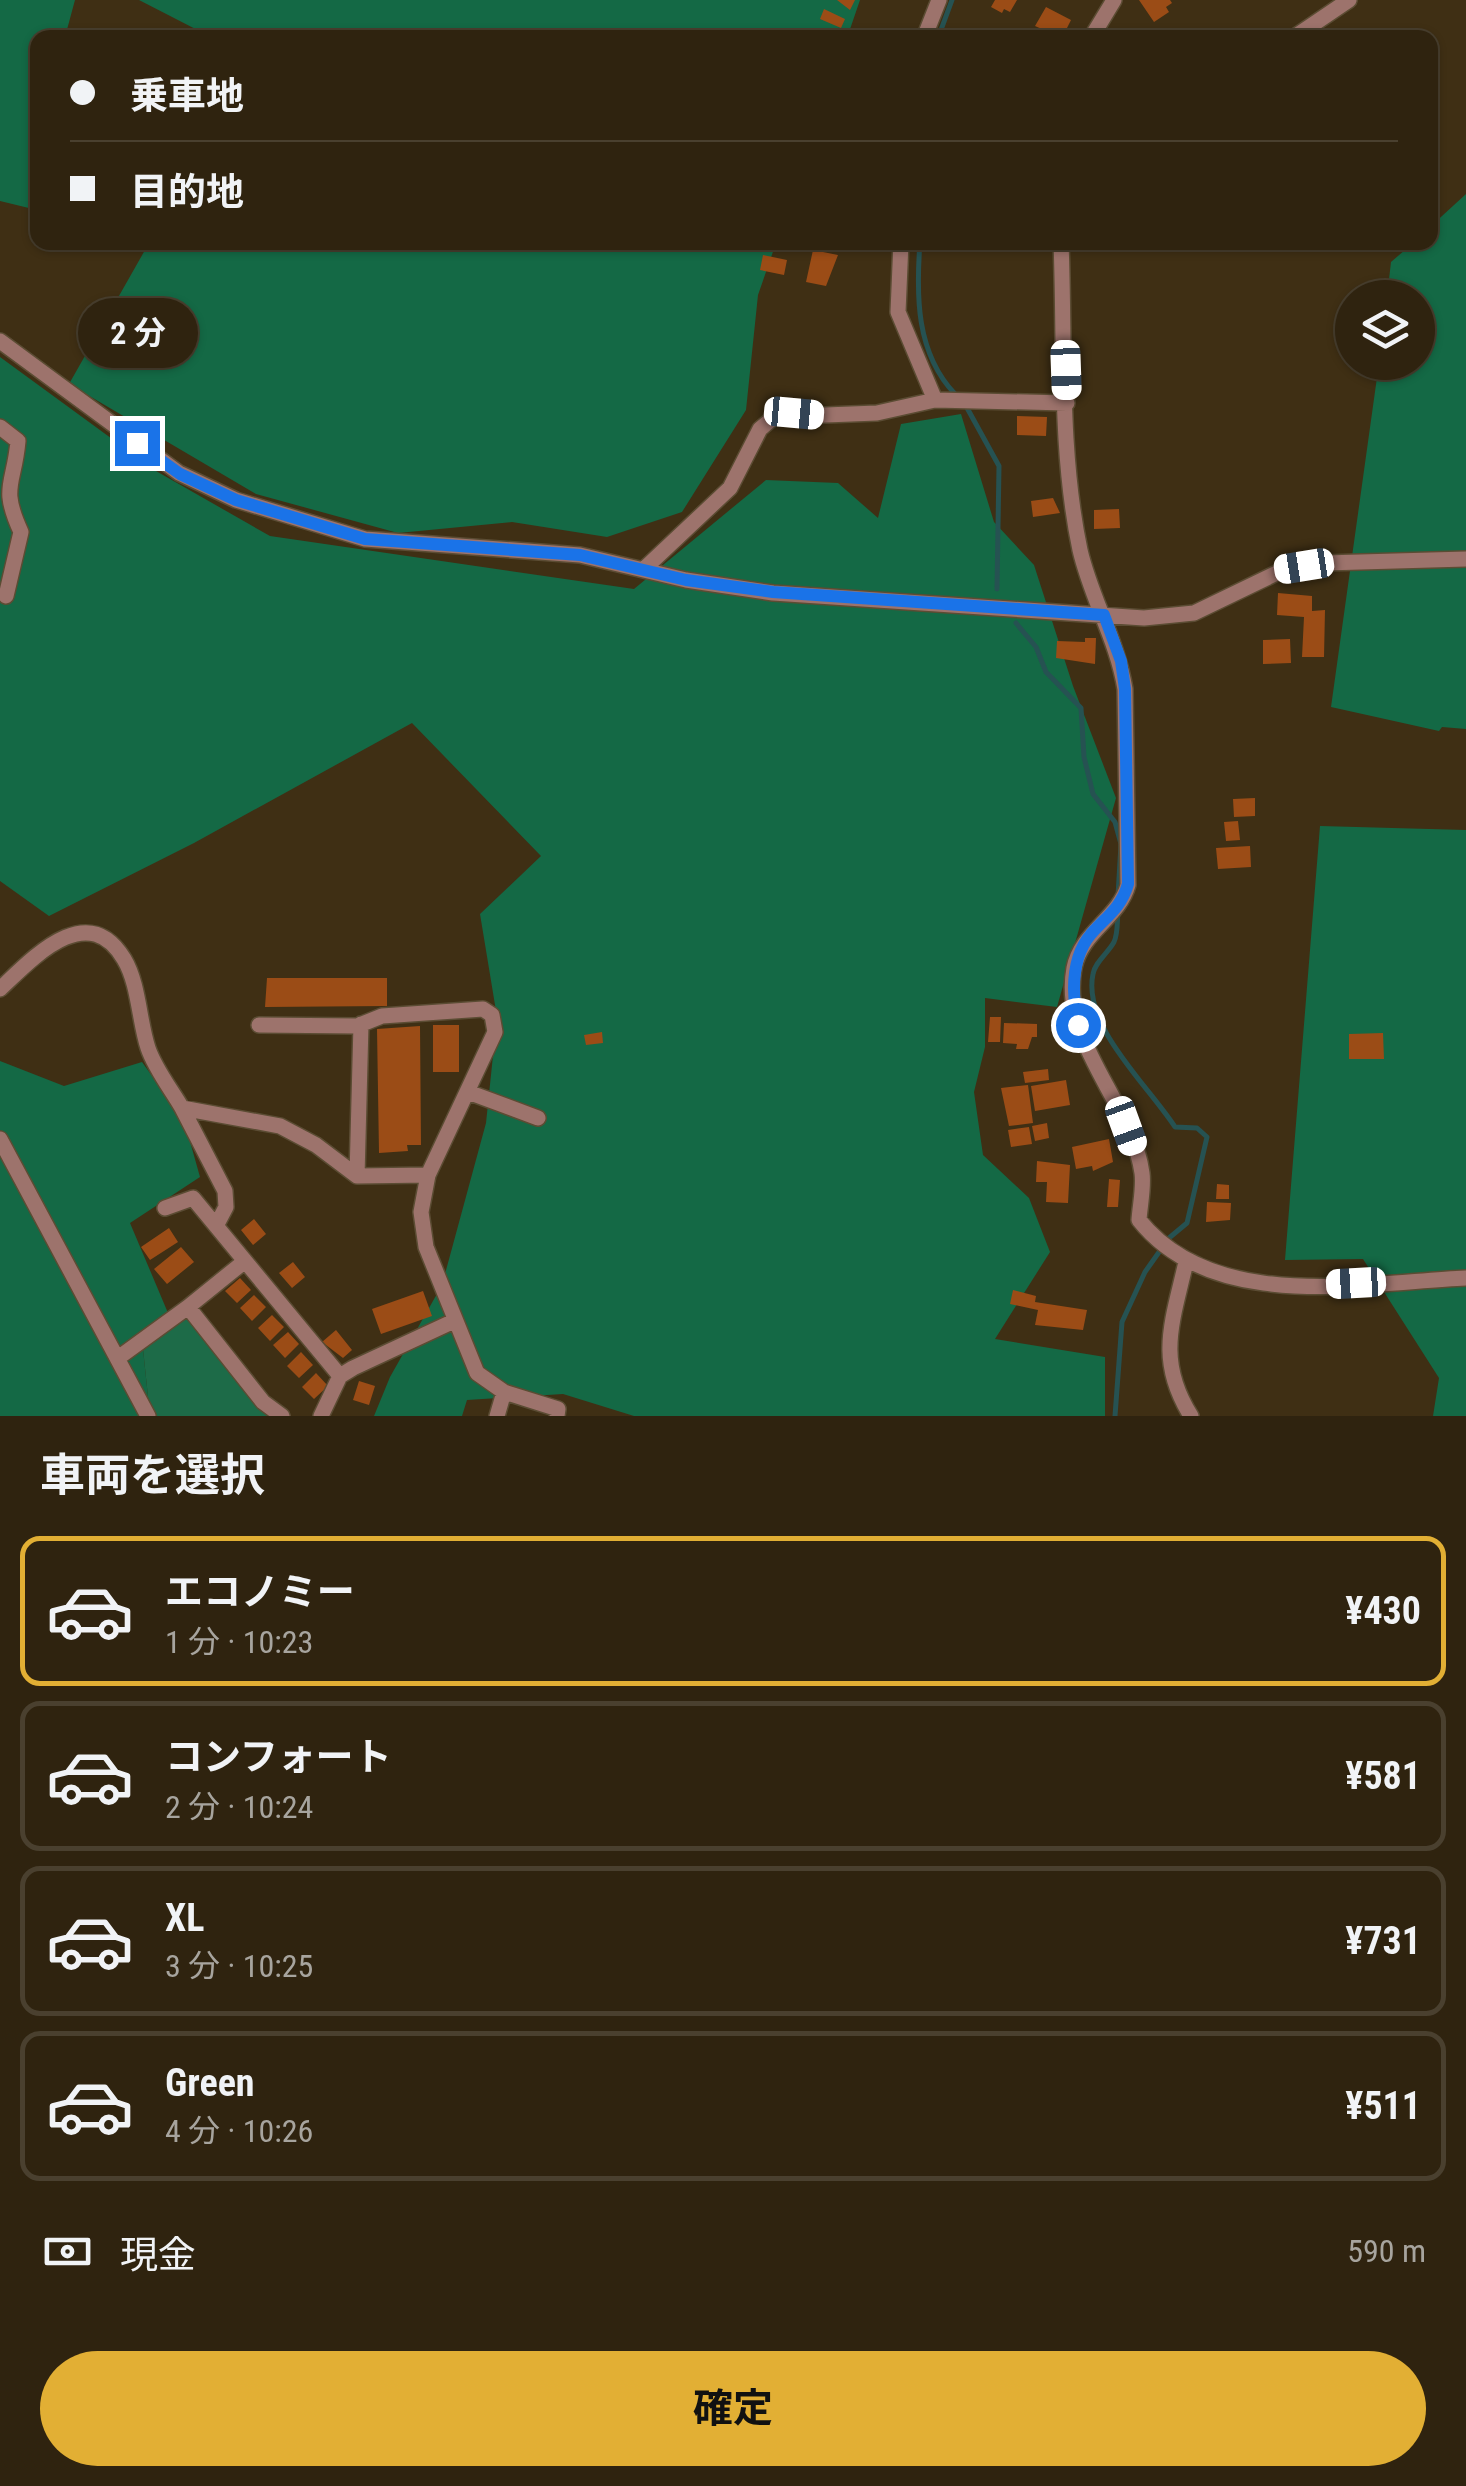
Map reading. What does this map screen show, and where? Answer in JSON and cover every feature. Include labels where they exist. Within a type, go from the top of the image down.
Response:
[{"type":"street","points":[[927,30],[939,0]]},
{"type":"street","points":[[1096,30],[1114,0]]},
{"type":"street","points":[[1305,30],[1349,0]]},
{"type":"street","points":[[901,250],[898,312],[935,400]]},
{"type":"street","points":[[1061,250],[1067,402],[1080,548],[1121,661],[1125,689],[1128,884],[1123,903],[1088,937],[1074,966],[1074,1007],[1142,1173],[1139,1220],[1156,1241],[1186,1262],[1282,1286],[1466,1278]]},
{"type":"street","points":[[0,341],[180,474],[236,500],[365,539],[580,555],[773,592],[1144,618],[1194,612],[1283,570],[1325,563],[1466,559]]},
{"type":"street","points":[[644,569],[730,488],[760,430],[774,416],[877,413],[935,400],[1067,402]]},
{"type":"street","points":[[0,427],[18,441],[6,489],[8,507],[22,532],[6,596]]},
{"type":"street","points":[[0,989],[50,942],[88,932],[108,941],[125,961],[149,1052],[224,1191],[226,1207],[216,1226]]},
{"type":"street","points":[[259,1025],[362,1024],[382,1016],[483,1009],[492,1015],[496,1032],[428,1174],[421,1212],[426,1247],[477,1373],[504,1392],[558,1409],[556,1416]]},
{"type":"street","points":[[358,1176],[362,1024]]},
{"type":"street","points":[[468,1092],[538,1118]]},
{"type":"street","points":[[182,1108],[280,1126],[316,1145],[358,1176],[428,1174]]},
{"type":"street","points":[[0,1139],[148,1416]]},
{"type":"street","points":[[166,1208],[194,1198],[340,1376]]},
{"type":"street","points":[[118,1358],[245,1261]]},
{"type":"street","points":[[1186,1262],[1167,1347],[1174,1388],[1192,1416]]},
{"type":"street","points":[[188,1308],[262,1402],[282,1416]]},
{"type":"street","points":[[321,1416],[340,1376],[454,1321]]},
{"type":"street","points":[[497,1416],[504,1392]]},
{"type":"street","points":[[252,1416],[262,1402]]},
{"type":"green space","points":[[0,0],[75,0],[67,30],[30,30],[30,208],[0,201]]},
{"type":"green space","points":[[139,0],[860,0],[850,30],[197,30]]},
{"type":"green space","points":[[1466,194],[1466,729],[1442,727],[1439,731],[1331,707],[1377,380],[1435,380],[1435,280],[1389,280],[1391,262],[1405,250],[1438,250],[1438,220]]},
{"type":"green space","points":[[145,250],[774,250],[758,295],[746,410],[682,512],[607,537],[512,522],[398,533],[256,494],[69,384]]},
{"type":"green space","points":[[0,357],[156,471],[270,536],[634,589],[766,480],[838,483],[878,518],[901,424],[961,414],[994,522],[1034,565],[1073,686],[1116,798],[1057,1007],[985,998],[985,1047],[974,1092],[983,1155],[1029,1198],[1050,1252],[995,1339],[1105,1357],[1105,1416],[634,1416],[563,1394],[467,1400],[462,1416],[374,1416],[390,1377],[442,1285],[486,1123],[497,1017],[480,914],[541,856],[412,723],[194,843],[49,916],[0,881]]},
{"type":"green space","points":[[1320,826],[1466,830],[1466,1416],[1433,1416],[1439,1378],[1363,1259],[1285,1260]]},
{"type":"green space","points":[[0,1061],[64,1086],[142,1062],[184,1120],[200,1177],[130,1223],[171,1320],[143,1349],[150,1416],[0,1416]]},
{"type":"green space","points":[[186,1316],[252,1401],[272,1416],[150,1416],[143,1349]]},
{"type":"building","points":[[837,0],[855,0],[850,10]]},
{"type":"building","points":[[995,0],[1017,0],[1010,12],[1004,9],[1002,13],[991,7]]},
{"type":"building","points":[[1139,0],[1172,3],[1166,7],[1169,12],[1154,22]]},
{"type":"building","points":[[1046,7],[1071,20],[1066,30],[1035,26]]},
{"type":"building","points":[[824,9],[845,19],[841,28],[820,19]]},
{"type":"building","points":[[813,250],[838,255],[826,286],[806,282]]},
{"type":"building","points":[[763,255],[787,260],[784,275],[760,270]]},
{"type":"building","points":[[1017,416],[1047,417],[1046,436],[1017,435]]},
{"type":"building","points":[[1053,498],[1060,513],[1033,517],[1031,501]]},
{"type":"building","points":[[1119,509],[1120,528],[1094,529],[1094,510]]},
{"type":"building","points":[[1278,593],[1312,596],[1312,611],[1325,610],[1324,657],[1302,657],[1304,617],[1277,615]]},
{"type":"building","points":[[1085,638],[1096,638],[1095,664],[1056,658],[1057,641],[1085,642]]},
{"type":"building","points":[[1290,639],[1291,663],[1263,664],[1263,640]]},
{"type":"building","points":[[1255,798],[1255,816],[1234,817],[1233,799]]},
{"type":"building","points":[[1238,821],[1240,840],[1226,841],[1224,822]]},
{"type":"building","points":[[1250,846],[1251,867],[1218,869],[1216,848]]},
{"type":"building","points":[[267,978],[387,978],[387,1006],[265,1007]]},
{"type":"building","points":[[990,1017],[1001,1017],[1000,1042],[988,1042]]},
{"type":"building","points":[[1004,1023],[1037,1024],[1037,1037],[1032,1037],[1028,1049],[1016,1049],[1017,1044],[1003,1043]]},
{"type":"building","points":[[433,1025],[459,1025],[459,1072],[433,1072]]},
{"type":"building","points":[[420,1026],[421,1145],[407,1145],[408,1151],[379,1153],[377,1029]]},
{"type":"building","points":[[602,1032],[603,1043],[586,1045],[584,1035]]},
{"type":"building","points":[[1383,1033],[1384,1059],[1349,1059],[1349,1034]]},
{"type":"building","points":[[1048,1069],[1049,1080],[1025,1083],[1023,1072]]},
{"type":"building","points":[[1066,1080],[1070,1105],[1035,1111],[1031,1086]]},
{"type":"building","points":[[1028,1085],[1033,1123],[1009,1126],[1001,1088]]},
{"type":"building","points":[[1047,1123],[1049,1138],[1035,1141],[1032,1126]]},
{"type":"building","points":[[1029,1127],[1032,1144],[1011,1147],[1008,1130]]},
{"type":"building","points":[[1109,1139],[1113,1162],[1093,1171],[1092,1166],[1076,1169],[1072,1147]]},
{"type":"building","points":[[1037,1161],[1070,1165],[1068,1203],[1046,1202],[1047,1182],[1036,1182]]},
{"type":"building","points":[[1109,1179],[1120,1180],[1118,1207],[1107,1207]]},
{"type":"building","points":[[1217,1184],[1229,1185],[1229,1199],[1216,1199]]},
{"type":"building","points":[[1207,1202],[1231,1203],[1230,1220],[1206,1222]]},
{"type":"building","points":[[254,1219],[266,1234],[253,1245],[241,1230]]},
{"type":"building","points":[[169,1228],[178,1242],[150,1260],[141,1247]]},
{"type":"building","points":[[181,1247],[194,1262],[167,1284],[154,1269]]},
{"type":"building","points":[[293,1262],[305,1277],[292,1288],[279,1273]]},
{"type":"building","points":[[240,1278],[251,1290],[237,1303],[225,1291]]},
{"type":"building","points":[[1013,1290],[1036,1296],[1035,1302],[1087,1310],[1083,1330],[1035,1325],[1038,1310],[1010,1304]]},
{"type":"building","points":[[423,1291],[432,1316],[381,1334],[372,1309]]},
{"type":"building","points":[[254,1295],[266,1307],[252,1321],[240,1308]]},
{"type":"building","points":[[272,1315],[284,1327],[270,1341],[258,1328]]},
{"type":"building","points":[[336,1330],[352,1350],[343,1358],[322,1342]]},
{"type":"building","points":[[288,1332],[299,1344],[285,1358],[273,1345]]},
{"type":"building","points":[[301,1352],[313,1365],[299,1378],[287,1366]]},
{"type":"building","points":[[316,1373],[328,1386],[314,1399],[302,1387]]},
{"type":"building","points":[[359,1381],[375,1386],[369,1405],[353,1400]]},
{"type":"waterway","points":[[941,30],[952,0]]},
{"type":"waterway","points":[[920,250],[921,323],[933,361],[955,394]]},
{"type":"waterway","points":[[966,406],[999,466],[997,589]]},
{"type":"waterway","points":[[1016,623],[1036,647],[1046,672],[1081,708],[1084,757],[1093,794],[1115,822],[1121,844],[1118,896]]},
{"type":"waterway","points":[[1115,1416],[1122,1322],[1145,1272],[1169,1238],[1187,1223],[1207,1137],[1197,1128],[1175,1127],[1120,1054],[1097,1014],[1093,974],[1114,942],[1118,912]]},
{"type":"route","points":[[137,443],[180,474],[236,500],[365,539],[580,555],[686,580],[773,592],[1104,615],[1121,661],[1125,689],[1128,884],[1123,903],[1088,937],[1074,966],[1078,1025]]}]
